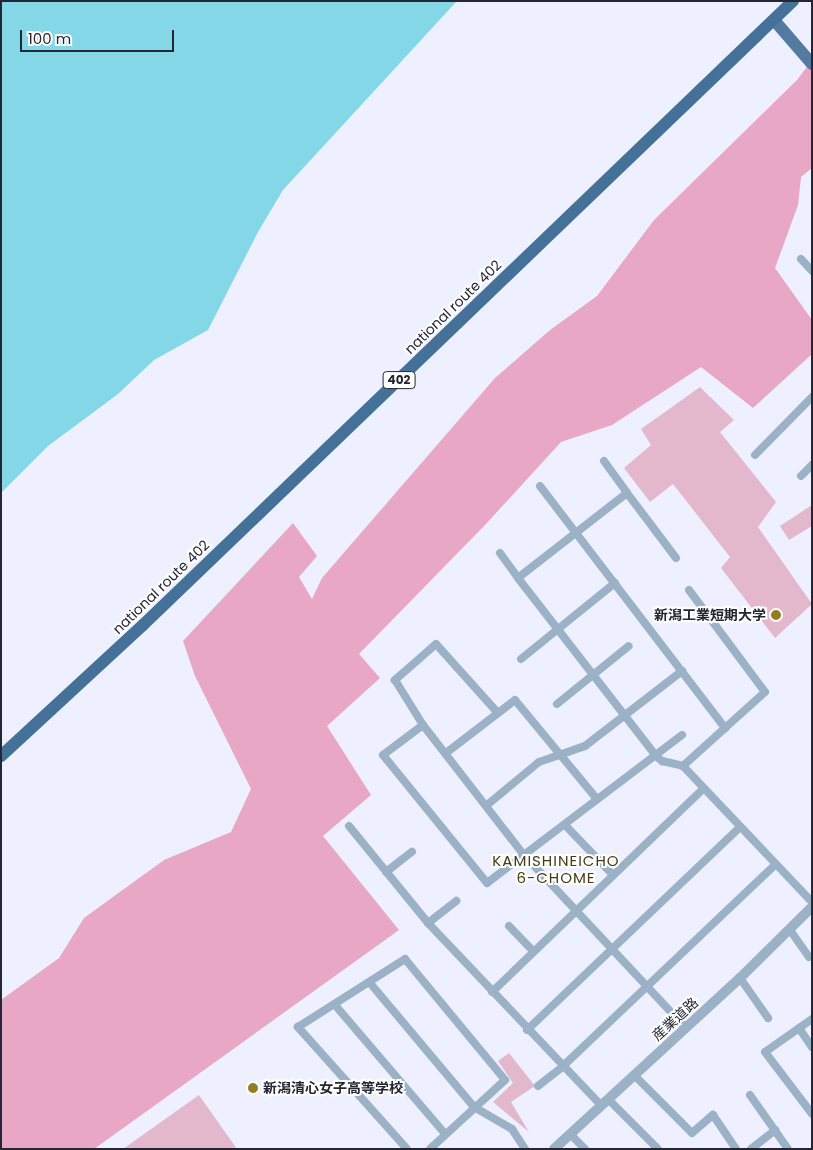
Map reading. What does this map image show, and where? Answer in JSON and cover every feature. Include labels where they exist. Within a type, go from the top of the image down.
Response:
[{"type":"highway","name":"national route 402","points":[[1,756],[143,625],[794,1]]},
{"type":"main road","points":[[774,20],[812,64]]},
{"type":"street","points":[[801,259],[812,271]]},
{"type":"street","points":[[755,455],[812,397]]},
{"type":"street","points":[[604,461],[676,558]]},
{"type":"street","points":[[801,476],[812,464]]},
{"type":"street","points":[[540,486],[725,728]]},
{"type":"street","points":[[518,578],[626,493]]},
{"type":"street","points":[[500,553],[656,756],[662,761],[683,766],[702,789],[812,902]]},
{"type":"street","points":[[521,659],[558,627],[615,583]]},
{"type":"street","points":[[683,766],[765,692],[689,590]]},
{"type":"street","points":[[497,712],[436,644],[395,680],[423,725],[524,855],[574,911],[686,1028]]},
{"type":"street","points":[[557,704],[629,646]]},
{"type":"street","points":[[487,805],[539,762],[586,746],[682,670]]},
{"type":"street","points":[[446,753],[515,700],[596,798]]},
{"type":"street","points":[[423,725],[383,754],[487,883],[566,825],[596,798],[656,756],[682,735]]},
{"type":"street","points":[[492,992],[533,950],[702,789]]},
{"type":"street","points":[[566,825],[613,875]]},
{"type":"street","points":[[349,826],[428,923],[562,1067],[658,1149]]},
{"type":"street","points":[[527,1030],[739,828]]},
{"type":"street","points":[[386,872],[412,852]]},
{"type":"street","points":[[538,1086],[562,1067],[648,987],[775,865]]},
{"type":"street","points":[[428,923],[456,901]]},
{"type":"street","name":"産業道路","points":[[554,1149],[740,978],[812,907]]},
{"type":"street","points":[[509,926],[533,950]]},
{"type":"street","points":[[790,930],[809,957]]},
{"type":"street","points":[[407,1149],[298,1027],[405,960],[505,1080],[474,1106],[430,1149]]},
{"type":"street","points":[[740,978],[768,1018]]},
{"type":"street","points":[[370,982],[474,1106],[512,1130],[525,1149]]},
{"type":"street","points":[[335,1005],[445,1134]]},
{"type":"street","points":[[812,1019],[766,1052],[812,1114]]},
{"type":"street","points":[[799,1028],[812,1047]]},
{"type":"street","points":[[634,1075],[692,1133],[713,1115],[736,1149]]},
{"type":"street","points":[[750,1095],[788,1149]]},
{"type":"street","points":[[750,1149],[775,1130]]},
{"type":"street","points":[[570,1134],[585,1149]]},
{"type":"shaded area","points":[[812,60],[812,168],[801,177],[798,205],[775,268],[812,320],[812,354],[753,408],[701,367],[612,425],[561,442],[485,525],[359,654],[380,678],[327,726],[371,795],[323,836],[399,930],[94,1149],[1,1149],[1,1000],[59,958],[84,918],[164,860],[231,832],[251,789],[195,676],[183,641],[293,523],[317,556],[299,577],[312,599],[322,578],[495,378],[550,330],[597,296],[654,220],[797,80]]},
{"type":"shaded area","points":[[700,387],[734,420],[720,432],[776,502],[758,527],[812,604],[775,638],[721,568],[730,557],[673,484],[650,502],[624,468],[651,445],[641,429]]},
{"type":"shaded area","points":[[812,505],[812,526],[789,540],[780,526]]},
{"type":"shaded area","points":[[509,1053],[535,1086],[511,1102],[529,1132],[493,1102],[513,1083],[498,1061]]},
{"type":"shaded area","points":[[199,1095],[237,1149],[123,1149]]},
{"type":"water","points":[[1,1],[457,1],[283,190],[258,232],[208,330],[154,360],[118,394],[48,446],[1,493]]},
{"type":"place","name":"新潟工業短期大学","points":[[776,615]]},
{"type":"place","name":"新潟清心女子高等学校","points":[[253,1088]]},
{"type":"district","name":"KAMISHINEICHO 6-CHOME","points":[[556,868]]}]
